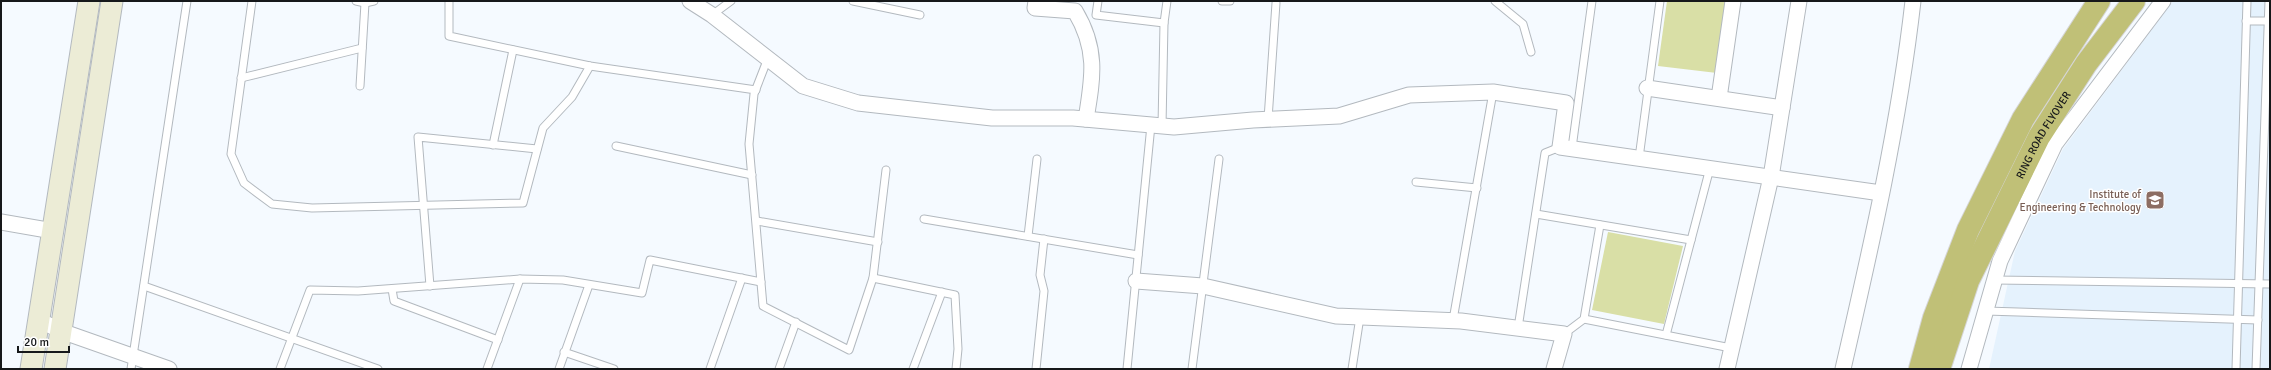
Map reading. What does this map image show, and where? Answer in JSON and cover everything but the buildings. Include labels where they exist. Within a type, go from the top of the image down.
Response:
[{"type":"highway","name":"RING ROAD FLYOVER","points":[[1939,369],[1968,281],[2039,137],[2086,64],[2134,1]]},
{"type":"highway","name":"RING ROAD FLYOVER","points":[[1920,369],[1934,318],[1968,230],[2023,119],[2096,4]]},
{"type":"street","points":[[31,369],[89,1]]},
{"type":"street","points":[[55,369],[112,1]]},
{"type":"street","points":[[690,1],[712,15],[803,86],[858,103],[992,118],[1086,119],[1174,127],[1268,119],[1339,116],[1409,95],[1493,92],[1566,103],[1566,148],[1881,193]]},
{"type":"street","points":[[1036,1],[1035,8],[1075,11],[1085,29],[1092,54],[1091,89],[1086,119]]},
{"type":"street","points":[[1719,98],[1733,1]]},
{"type":"street","points":[[1727,369],[1771,177],[1799,1]]},
{"type":"street","points":[[1843,369],[1904,78],[1913,1]]},
{"type":"street","points":[[1969,369],[2000,260],[2055,144],[2163,1]]},
{"type":"street","points":[[1647,88],[1782,108]]},
{"type":"street","points":[[1,222],[53,231]]},
{"type":"street","points":[[1136,281],[1203,286],[1336,316],[1453,320],[1564,334],[1554,369]]},
{"type":"street","points":[[39,320],[133,363],[170,369]]},
{"type":"lane","points":[[133,363],[187,1]]},
{"type":"lane","points":[[252,1],[240,78],[231,154],[244,183],[272,204],[312,208],[423,207],[523,203],[543,128],[572,97],[590,66]]},
{"type":"lane","points":[[356,1],[365,3],[374,1]]},
{"type":"lane","points":[[449,1],[448,36],[590,66],[756,90]]},
{"type":"lane","points":[[712,15],[731,1]]},
{"type":"lane","points":[[853,1],[920,16]]},
{"type":"lane","points":[[1098,1],[1096,16],[1164,24]]},
{"type":"lane","points":[[1127,369],[1138,255],[1157,125],[1167,1]]},
{"type":"lane","points":[[1222,1],[1230,1]]},
{"type":"lane","points":[[1495,1],[1523,24],[1530,52]]},
{"type":"lane","points":[[1518,328],[1545,153],[1566,148],[1592,1]]},
{"type":"lane","points":[[1639,158],[1647,88],[1660,1]]},
{"type":"lane","points":[[2236,369],[2247,1]]},
{"type":"lane","points":[[2256,369],[2269,1]]},
{"type":"lane","points":[[360,86],[365,3]]},
{"type":"lane","points":[[1268,119],[1276,3]]},
{"type":"lane","points":[[2246,21],[2269,21]]},
{"type":"lane","points":[[240,78],[362,48]]},
{"type":"lane","points":[[493,145],[513,50]]},
{"type":"lane","points":[[768,58],[756,90],[749,144],[757,221],[763,306],[849,350],[873,278],[886,170]]},
{"type":"lane","points":[[1453,320],[1493,92]]},
{"type":"lane","points":[[430,286],[418,137],[537,149]]},
{"type":"lane","points":[[616,146],[752,175]]},
{"type":"lane","points":[[1028,236],[1037,159]]},
{"type":"lane","points":[[1192,369],[1219,159]]},
{"type":"lane","points":[[1666,335],[1710,168]]},
{"type":"lane","points":[[1416,182],[1476,188]]},
{"type":"lane","points":[[1536,214],[1691,240]]},
{"type":"lane","points":[[924,219],[1138,255]]},
{"type":"lane","points":[[757,221],[878,242]]},
{"type":"lane","points":[[1564,334],[1584,319],[1600,225]]},
{"type":"lane","points":[[1036,369],[1044,291],[1040,275],[1044,239]]},
{"type":"lane","points":[[280,369],[310,290],[358,291],[520,279],[562,280],[642,293],[650,260],[761,282]]},
{"type":"lane","points":[[710,369],[742,278]]},
{"type":"lane","points":[[873,278],[955,295],[958,349],[956,369]]},
{"type":"lane","points":[[487,369],[520,279]]},
{"type":"lane","points":[[1994,280],[2270,284]]},
{"type":"lane","points":[[559,369],[589,284]]},
{"type":"lane","points":[[144,286],[378,369]]},
{"type":"lane","points":[[392,289],[394,302],[498,340]]},
{"type":"lane","points":[[913,369],[942,292]]},
{"type":"lane","points":[[1986,311],[2258,320]]},
{"type":"lane","points":[[1352,369],[1360,317]]},
{"type":"lane","points":[[1584,319],[1731,348]]},
{"type":"lane","points":[[779,369],[796,322]]},
{"type":"lane","points":[[564,352],[614,369]]},
{"type":"shaded area","name":"Institute of Engineering & Technology","points":[[2173,1],[2270,1],[2270,369],[1989,369],[2015,251],[2063,149]]},
{"type":"green space","points":[[1667,1],[1727,1],[1717,73],[1658,66]]},
{"type":"green space","points":[[1608,232],[1683,246],[1664,324],[1592,310]]},
{"type":"place","name":"Institute of Engineering & Technology","points":[[2155,200]]}]
